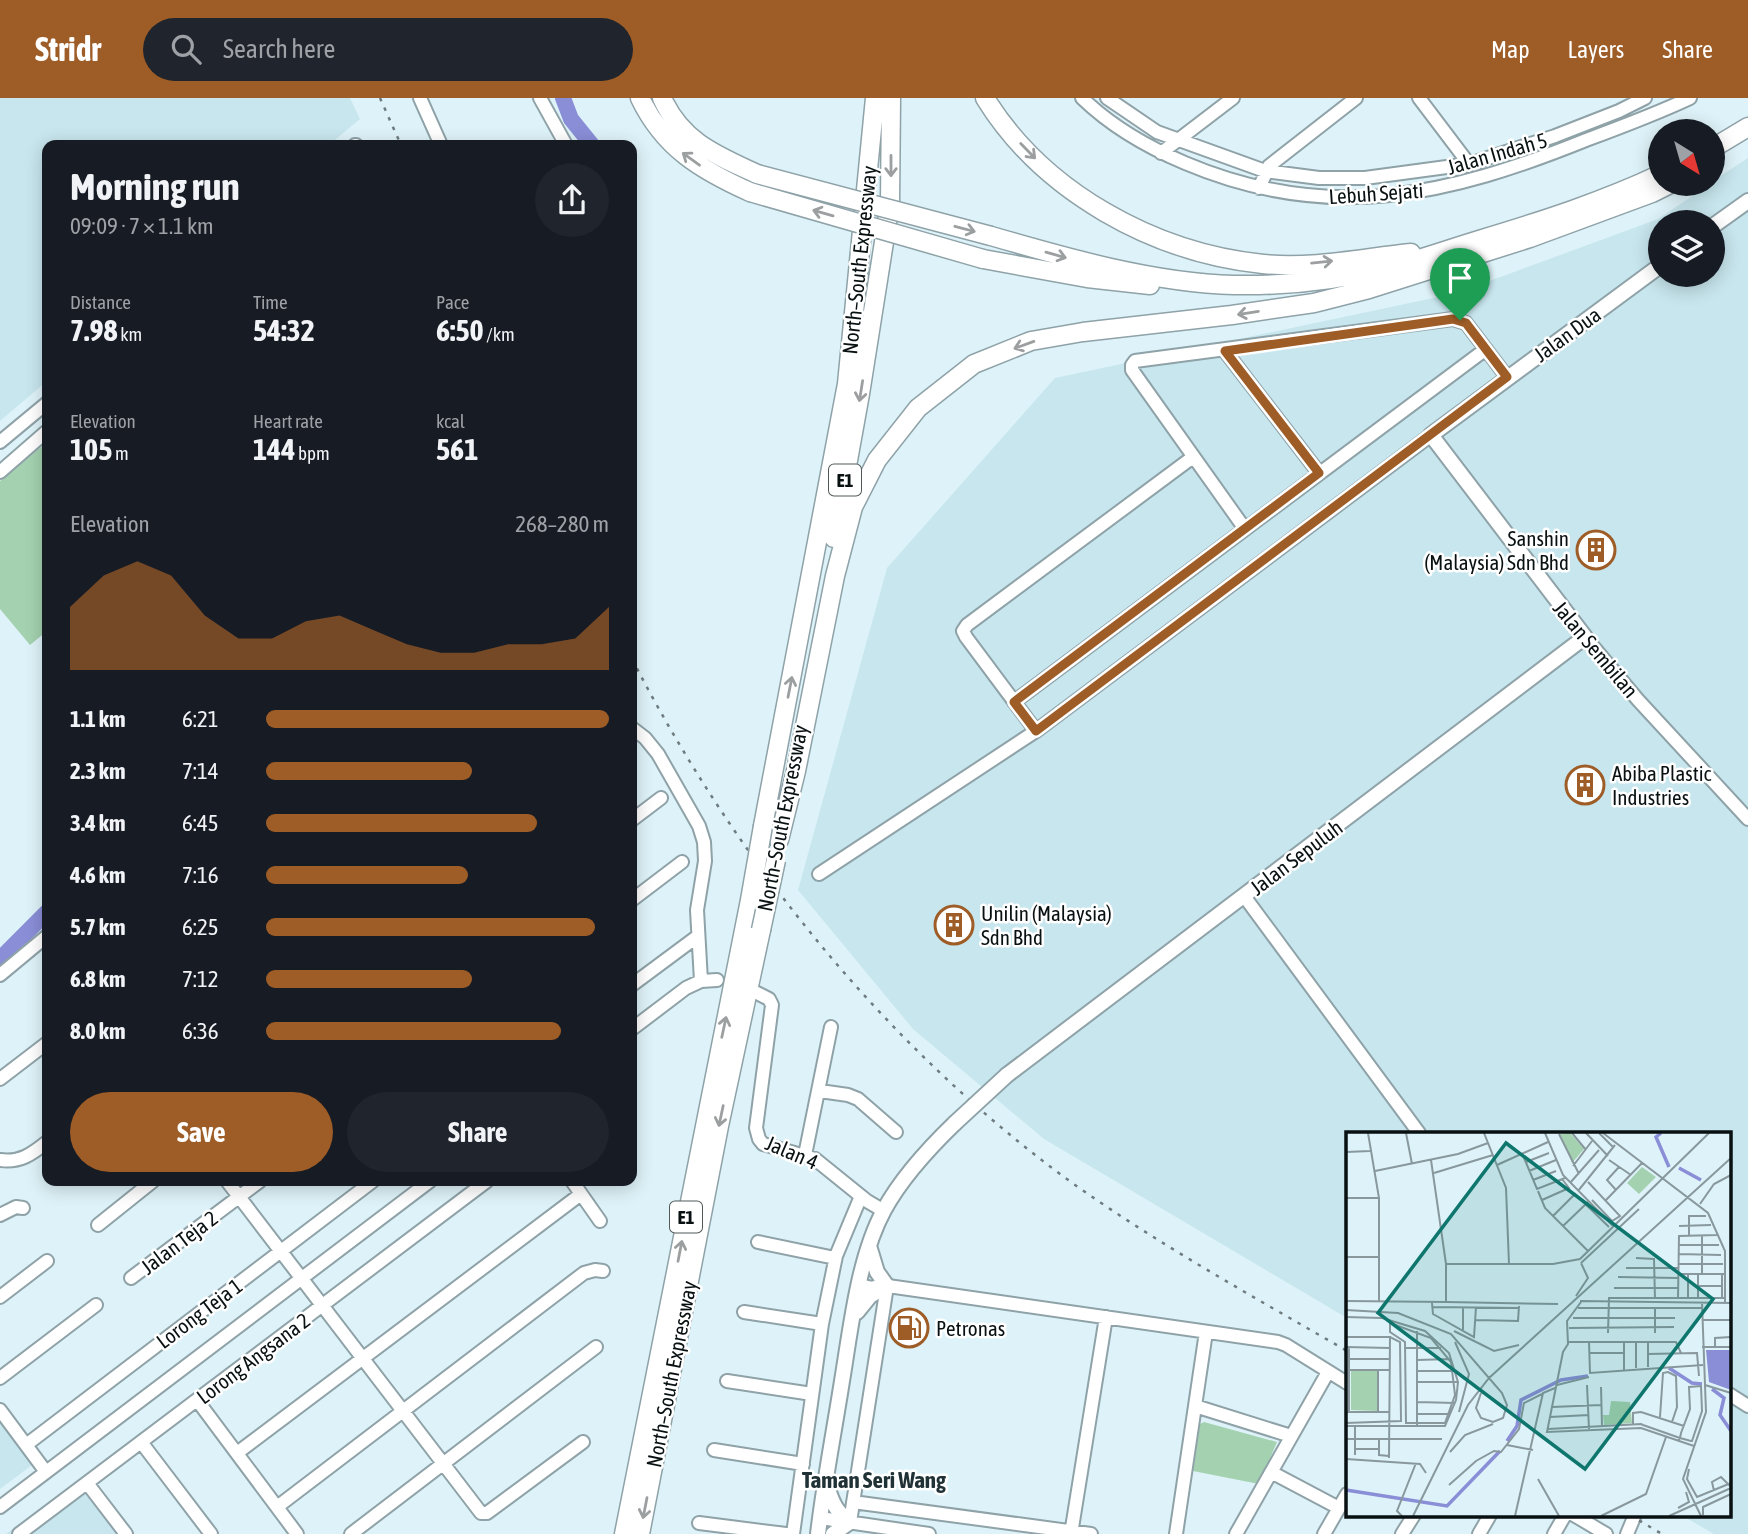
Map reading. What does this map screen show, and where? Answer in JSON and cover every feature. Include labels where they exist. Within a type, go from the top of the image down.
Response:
[{"type":"highway","points":[[640,98],[658,130],[674,146],[709,172],[750,192],[983,258],[1087,278],[1221,293],[1270,295],[1410,277]]},
{"type":"highway","points":[[662,98],[682,130],[698,144],[757,174],[1080,262],[1189,281],[1231,285],[1273,285],[1392,267],[1539,222],[1648,179]]},
{"type":"highway","points":[[985,98],[1015,137],[1046,169],[1092,204],[1149,235],[1223,258],[1264,264],[1299,265],[1453,248]]},
{"type":"highway","name":"North–South Expressway","points":[[624,1534],[750,901],[847,384],[879,99]]},
{"type":"highway","name":"North–South Expressway","points":[[640,1534],[719,1126],[776,860],[860,394],[891,181],[879,99]]},
{"type":"highway","points":[[1726,140],[1748,127]]},
{"type":"highway","points":[[1726,154],[1748,142]]},
{"type":"highway","points":[[779,840],[796,771],[835,576],[853,507],[877,460],[918,408],[974,364],[1031,341],[1314,303],[1410,277],[1648,194]]},
{"type":"main road","points":[[1725,217],[1748,201]]},
{"type":"main road","name":"Jalan Dua","points":[[1431,435],[1648,274]]},
{"type":"main road","name":"Jalan Sembilan","points":[[1431,435],[1585,637]]},
{"type":"main road","name":"Jalan Sepuluh","points":[[818,1534],[852,1320],[869,1244],[884,1211],[912,1168],[1007,1075],[1063,1030],[1585,637]]},
{"type":"main road","points":[[852,1320],[863,1303],[884,1286],[869,1244]]},
{"type":"main road","points":[[826,1482],[832,1504],[839,1514],[850,1522],[833,1534]]},
{"type":"street","points":[[420,98],[439,140]]},
{"type":"street","points":[[540,98],[563,140]]},
{"type":"street","name":"Lebuh Sejati","points":[[1082,98],[1143,144],[1206,172],[1259,188],[1329,198],[1367,198],[1424,192],[1474,181],[1523,166],[1681,100]]},
{"type":"street","points":[[1094,109],[1107,98]]},
{"type":"street","name":"Jalan Indah 5","points":[[1107,98],[1157,132],[1265,171],[1319,178],[1365,178],[1469,164],[1555,136],[1645,98]]},
{"type":"street","points":[[1161,153],[1233,98]]},
{"type":"street","points":[[1259,188],[1265,171],[1356,98]]},
{"type":"street","points":[[1419,98],[1469,164]]},
{"type":"street","points":[[1245,529],[1132,370],[1135,361],[1453,319],[1466,323],[1507,377]]},
{"type":"street","points":[[1014,702],[1486,349]]},
{"type":"street","points":[[1225,351],[1319,473]]},
{"type":"street","points":[[0,442],[42,406]]},
{"type":"street","points":[[0,472],[42,435]]},
{"type":"street","name":"Jalan Dua","points":[[819,874],[1036,731],[1431,435]]},
{"type":"street","points":[[1036,731],[963,631],[967,625],[1193,457]]},
{"type":"street","name":"Jalan Sembilan","points":[[1585,637],[1638,700],[1748,819]]},
{"type":"street","points":[[637,732],[659,754],[699,826],[704,842],[705,861],[697,910],[698,936],[711,982],[686,988],[637,1024]]},
{"type":"street","points":[[637,816],[661,798]]},
{"type":"street","points":[[637,896],[682,862]]},
{"type":"street","points":[[1244,896],[1418,1132]]},
{"type":"street","points":[[637,981],[698,936]]},
{"type":"street","points":[[0,975],[42,940]]},
{"type":"street","name":"Jalan 4","points":[[757,995],[771,1000],[757,1134],[763,1144],[806,1154],[884,1211]]},
{"type":"street","points":[[806,1154],[831,1027]]},
{"type":"street","points":[[0,1079],[42,1047]]},
{"type":"street","points":[[820,1091],[858,1099],[896,1132]]},
{"type":"street","points":[[0,1160],[24,1158],[42,1145]]},
{"type":"street","points":[[98,1225],[147,1186]]},
{"type":"street","points":[[231,1186],[481,1513],[487,1513],[583,1442]]},
{"type":"street","name":"Jalan Teja 2","points":[[131,1278],[253,1186]]},
{"type":"street","name":"Lorong Teja 1","points":[[26,1444],[366,1186]]},
{"type":"street","points":[[0,1507],[423,1186]]},
{"type":"street","name":"Lorong Angsana 2","points":[[19,1534],[480,1186]]},
{"type":"street","points":[[575,1186],[600,1221]]},
{"type":"street","points":[[237,1453],[581,1194]]},
{"type":"street","points":[[793,1534],[822,1324],[835,1258],[861,1196]]},
{"type":"street","points":[[0,1215],[16,1207],[23,1208]]},
{"type":"street","points":[[758,1242],[835,1258]]},
{"type":"street","points":[[0,1297],[47,1261]]},
{"type":"street","points":[[277,1507],[584,1273],[603,1271]]},
{"type":"street","points":[[861,1282],[874,1281],[884,1286],[1286,1345],[1346,1382]]},
{"type":"street","points":[[850,1522],[884,1286]]},
{"type":"street","points":[[0,1378],[96,1305]]},
{"type":"street","points":[[744,1312],[822,1324]]},
{"type":"street","points":[[1072,1533],[1106,1317]]},
{"type":"street","points":[[1177,1534],[1206,1332]]},
{"type":"street","points":[[351,1534],[596,1346]]},
{"type":"street","points":[[1236,1534],[1328,1372]]},
{"type":"street","points":[[727,1381],[812,1394]]},
{"type":"street","points":[[1730,1395],[1748,1406]]},
{"type":"street","points":[[197,1400],[277,1507],[291,1532]]},
{"type":"street","points":[[1195,1406],[1291,1436]]},
{"type":"street","points":[[0,1410],[46,1472]]},
{"type":"street","points":[[141,1442],[211,1534]]},
{"type":"street","points":[[714,1450],[803,1464]]},
{"type":"street","points":[[1271,1472],[1339,1508]]},
{"type":"street","points":[[87,1483],[126,1534]]},
{"type":"street","points":[[1324,1534],[1346,1496]]},
{"type":"street","points":[[853,1502],[1091,1534]]},
{"type":"street","points":[[1402,1534],[1413,1516]]},
{"type":"street","points":[[1479,1534],[1489,1516]]},
{"type":"street","points":[[1554,1534],[1564,1516]]},
{"type":"street","points":[[1576,1516],[1606,1534]]},
{"type":"street","points":[[1627,1534],[1634,1516]]},
{"type":"street","points":[[820,1518],[929,1534]]},
{"type":"street","points":[[699,1523],[786,1534]]},
{"type":"shaded area","points":[[0,98],[350,98],[360,119],[335,140],[42,140],[42,385],[0,421]]},
{"type":"shaded area","points":[[1748,158],[1748,1534],[1714,1534],[1683,1516],[1730,1516],[1730,1132],[1346,1132],[1346,1317],[1044,1139],[913,1029],[798,890],[887,568],[1055,378],[1457,293],[1648,223],[1648,287],[1725,287],[1725,210],[1671,210],[1692,196],[1726,196],[1726,172]]},
{"type":"shaded area","points":[[0,1406],[40,1459],[0,1489]]},
{"type":"shaded area","points":[[85,1475],[129,1534],[6,1534]]},
{"type":"green space","points":[[42,446],[42,635],[30,645],[0,609],[0,481]]},
{"type":"green space","points":[[1204,1422],[1277,1442],[1259,1484],[1193,1471],[1200,1424]]},
{"type":"waterway","points":[[563,98],[571,119],[588,140]]},
{"type":"waterway","points":[[0,959],[42,917]]},
{"type":"railway","points":[[380,98],[399,140]]},
{"type":"railway","points":[[637,668],[718,806],[766,876],[819,943],[875,1007],[934,1067],[997,1124],[1098,1201],[1204,1268],[1346,1350]]},
{"type":"railway","points":[[1632,1516],[1662,1534]]},
{"type":"place","name":"Sanshin (Malaysia) Sdn Bhd","points":[[1596,550]]},
{"type":"place","name":"Abiba Plastic Industries","points":[[1585,785]]},
{"type":"place","name":"Unilin (Malaysia) Sdn Bhd","points":[[954,925]]},
{"type":"place","name":"Petronas","points":[[909,1328]]},
{"type":"district","name":"Taman Seri Wang","points":[[874,1480]]},
{"type":"route","points":[[1460,320],[1466,323],[1507,377],[1036,731],[1014,702],[1319,473],[1225,351],[1460,320]]}]
